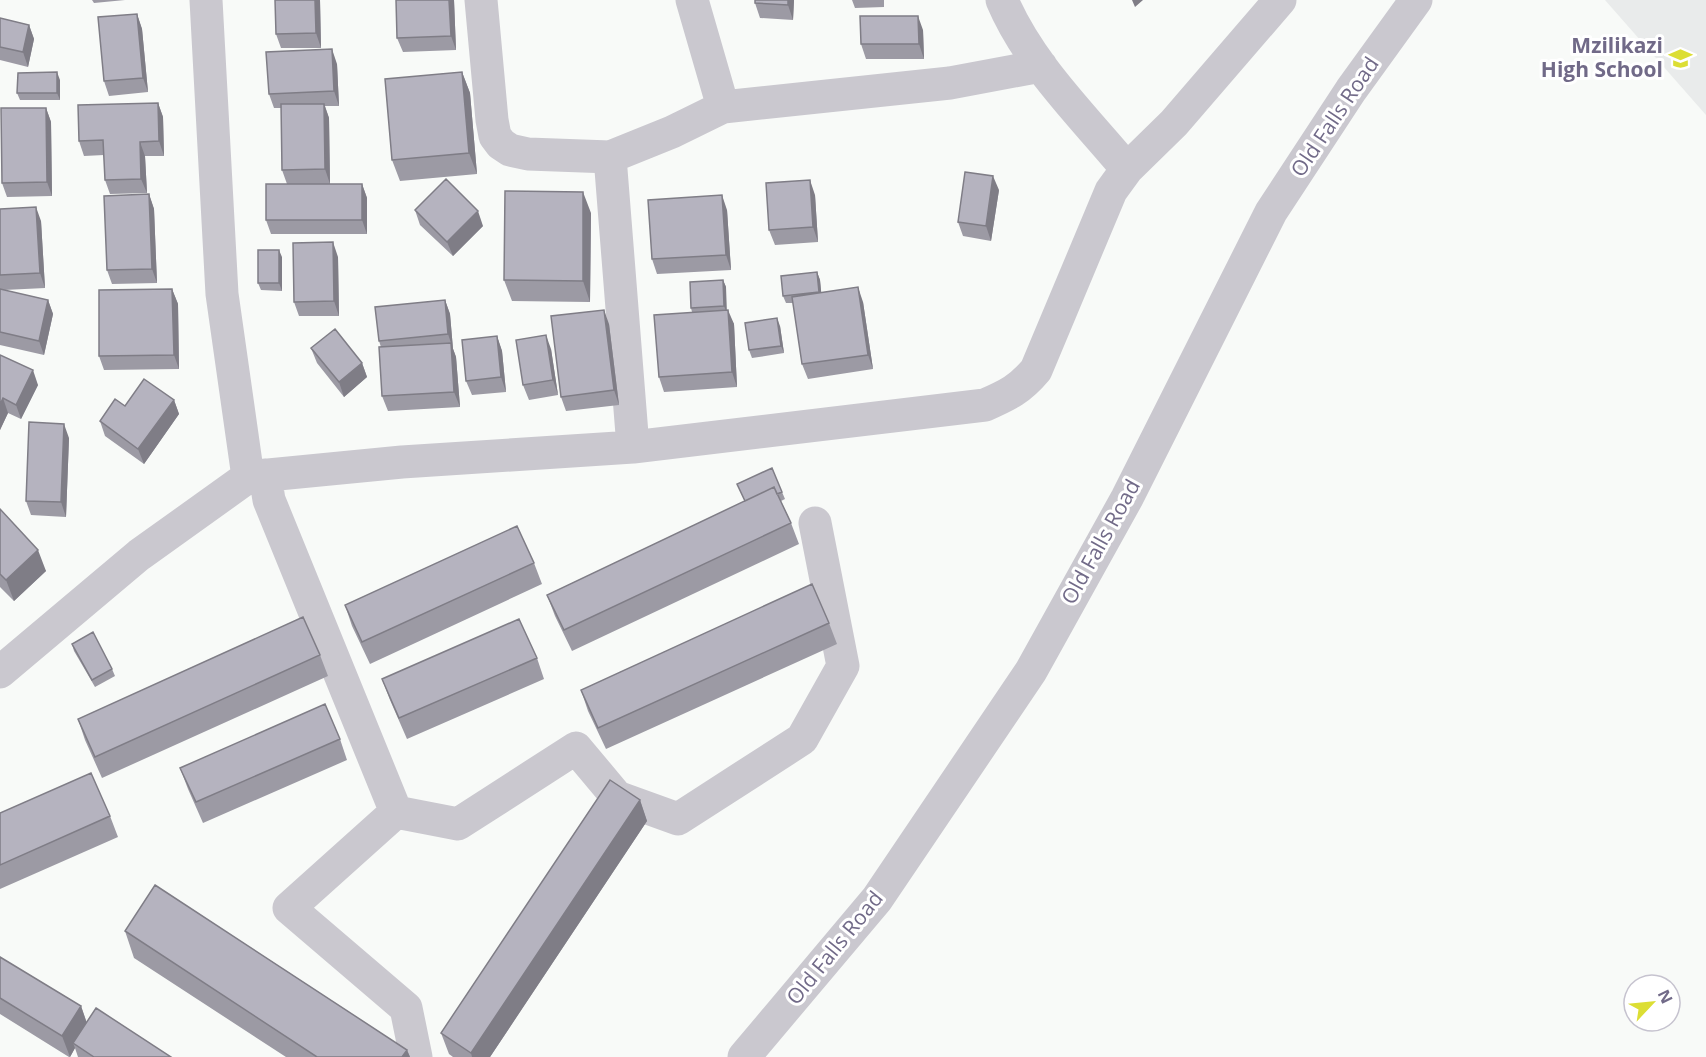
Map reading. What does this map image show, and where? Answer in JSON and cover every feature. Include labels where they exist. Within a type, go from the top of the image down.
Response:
[{"type":"street","points":[[206,0],[222,294],[257,476],[396,812]]},
{"type":"street","points":[[481,0],[495,136],[510,150],[528,154],[610,157],[672,132],[723,106],[951,83],[1041,66]]},
{"type":"street","points":[[692,0],[723,106]]},
{"type":"street","points":[[1002,0],[1021,37],[1041,66],[1127,169]]},
{"type":"street","points":[[0,672],[139,555],[257,476],[402,462],[633,447],[985,405],[1008,396],[1021,387],[1036,370],[1111,191],[1127,169],[1173,123],[1280,0]]},
{"type":"street","name":"Old Falls Road","points":[[744,1057],[877,899],[1030,671],[1127,498],[1271,212],[1351,90],[1416,0]]},
{"type":"street","points":[[610,157],[633,447]]},
{"type":"street","points":[[396,812],[458,825],[576,748],[617,797],[678,819],[802,739],[843,666],[815,523]]},
{"type":"street","points":[[396,812],[288,908],[406,1008],[416,1057]]},
{"type":"shaded area","name":"Mzilikazi High School","points":[[1605,0],[1706,0],[1706,115]]},
{"type":"building","points":[[275,0],[315,0],[316,33],[276,34]]},
{"type":"building","points":[[396,0],[449,0],[451,36],[397,38]]},
{"type":"building","points":[[755,0],[788,0],[788,5],[755,3]]},
{"type":"building","points":[[137,14],[143,78],[104,81],[98,17]]},
{"type":"building","points":[[860,16],[918,16],[919,44],[861,44]]},
{"type":"building","points":[[0,18],[29,25],[23,52],[0,47]]},
{"type":"building","points":[[332,49],[334,91],[269,94],[266,52]]},
{"type":"building","points":[[57,72],[57,93],[17,93],[18,73]]},
{"type":"building","points":[[462,72],[469,153],[392,160],[385,79]]},
{"type":"building","points":[[158,103],[159,141],[140,142],[141,179],[105,180],[103,140],[79,141],[78,105]]},
{"type":"building","points":[[281,104],[324,104],[325,169],[282,170]]},
{"type":"building","points":[[1,108],[46,108],[47,182],[2,183]]},
{"type":"building","points":[[965,172],[993,176],[986,226],[958,222]]},
{"type":"building","points":[[446,179],[478,211],[447,242],[415,210]]},
{"type":"building","points":[[810,180],[813,227],[769,230],[766,183]]},
{"type":"building","points":[[266,184],[362,184],[362,220],[266,220]]},
{"type":"building","points":[[505,191],[583,192],[583,281],[504,280]]},
{"type":"building","points":[[149,194],[152,269],[107,270],[104,196]]},
{"type":"building","points":[[722,195],[726,255],[652,259],[648,200]]},
{"type":"building","points":[[36,207],[40,273],[0,275],[0,209]]},
{"type":"building","points":[[333,242],[334,301],[294,302],[293,243]]},
{"type":"building","points":[[258,250],[279,250],[279,283],[258,283]]},
{"type":"building","points":[[817,272],[819,292],[783,296],[781,276]]},
{"type":"building","points":[[723,280],[724,306],[691,308],[690,282]]},
{"type":"building","points":[[858,287],[868,355],[802,364],[792,297]]},
{"type":"building","points":[[0,289],[48,300],[39,341],[0,332]]},
{"type":"building","points":[[172,289],[174,355],[99,356],[99,290]]},
{"type":"building","points":[[445,300],[448,334],[379,341],[375,307]]},
{"type":"building","points":[[604,310],[614,390],[561,397],[551,316]]},
{"type":"building","points":[[728,310],[732,372],[659,377],[654,315]]},
{"type":"building","points":[[777,318],[781,346],[749,350],[745,323]]},
{"type":"building","points":[[335,329],[362,363],[339,382],[311,348]]},
{"type":"building","points":[[546,335],[553,380],[523,385],[516,340]]},
{"type":"building","points":[[497,336],[501,377],[466,381],[462,340]]},
{"type":"building","points":[[451,343],[454,392],[382,396],[379,347]]},
{"type":"building","points":[[0,355],[33,370],[16,405],[3,398],[0,405]]},
{"type":"building","points":[[144,379],[174,400],[138,449],[100,421],[115,399],[125,406]]},
{"type":"building","points":[[29,422],[64,424],[61,502],[26,501]]},
{"type":"building","points":[[772,468],[782,492],[777,494],[774,487],[745,501],[737,484]]},
{"type":"building","points":[[774,487],[791,523],[564,630],[547,595]]},
{"type":"building","points":[[0,509],[38,550],[6,580],[0,574]]},
{"type":"building","points":[[517,526],[534,563],[362,642],[345,605]]},
{"type":"building","points":[[812,584],[829,623],[598,728],[581,690]]},
{"type":"building","points":[[303,617],[320,655],[95,757],[78,719]]},
{"type":"building","points":[[519,619],[537,658],[399,718],[382,679]]},
{"type":"building","points":[[93,632],[112,669],[92,680],[72,644]]},
{"type":"building","points":[[325,704],[340,739],[196,802],[180,768]]},
{"type":"building","points":[[91,773],[110,816],[0,865],[0,813]]},
{"type":"building","points":[[610,780],[640,800],[471,1053],[441,1033]]},
{"type":"building","points":[[155,885],[407,1050],[402,1057],[317,1057],[125,931]]},
{"type":"building","points":[[0,957],[81,1006],[62,1036],[0,998]]},
{"type":"building","points":[[96,1008],[171,1057],[94,1057],[73,1043]]},
{"type":"place","name":"Mzilikazi High School","points":[[1681,58]]}]
